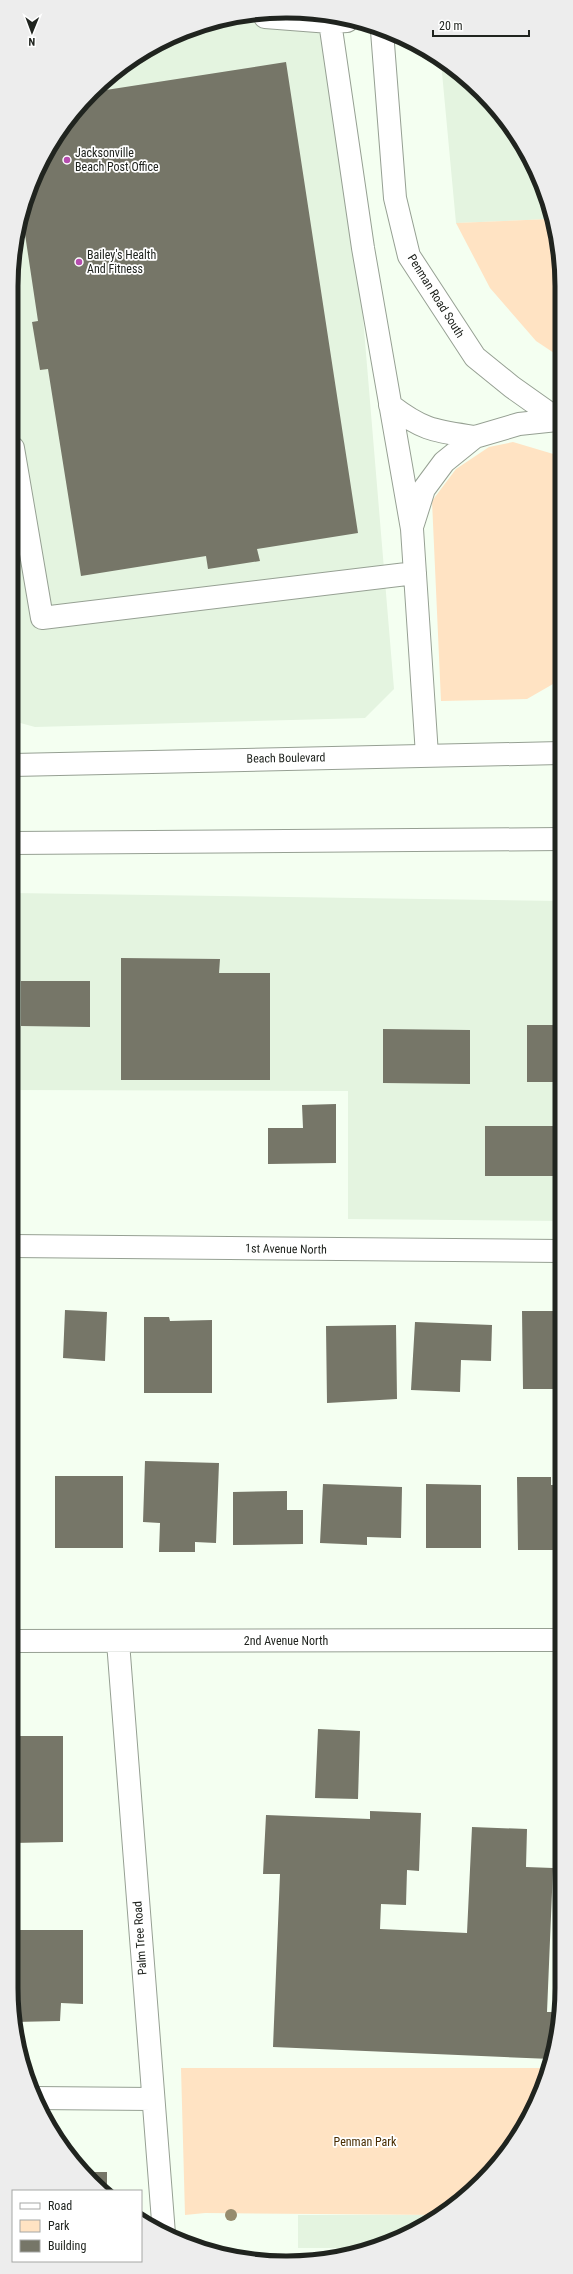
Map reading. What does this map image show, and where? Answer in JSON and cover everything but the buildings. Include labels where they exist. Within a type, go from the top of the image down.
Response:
[{"type":"main road","points":[[285,18],[323,20]]},
{"type":"main road","points":[[338,23],[363,248],[412,529],[427,755]]},
{"type":"main road","name":"Penman Road South","points":[[382,36],[395,198],[409,256],[475,357],[555,419]]},
{"type":"main road","points":[[390,405],[412,422],[432,431],[475,437]]},
{"type":"main road","points":[[412,529],[424,488],[444,462],[475,437],[519,424],[555,421]]},
{"type":"main road","points":[[18,477],[42,618],[415,573]]},
{"type":"main road","name":"Beach Boulevard","points":[[18,765],[555,753]]},
{"type":"main road","points":[[18,843],[555,839]]},
{"type":"main road","name":"1st Avenue North","points":[[18,1246],[555,1251]]},
{"type":"main road","name":"2nd Avenue North","points":[[18,1641],[555,1640]]},
{"type":"main road","name":"Palm Tree Road","points":[[118,1642],[152,2099],[163,2226]]},
{"type":"main road","points":[[42,2098],[152,2099]]},
{"type":"shaded area","points":[[286,18],[322,20],[338,23],[394,689],[365,718],[35,727],[18,722],[18,286],[20,251],[23,234],[38,184],[63,137],[85,109],[123,73],[152,54],[184,38],[200,32],[251,20]]},
{"type":"shaded area","points":[[441,67],[464,85],[488,109],[510,137],[535,184],[547,219],[456,223]]},
{"type":"shaded area","points":[[18,893],[555,901],[555,1221],[348,1219],[348,1091],[18,1090]]},
{"type":"shaded area","points":[[298,2215],[429,2215],[389,2236],[356,2247],[298,2248]]},
{"type":"green space","points":[[547,219],[553,251],[555,286],[555,354],[536,341],[490,288],[456,223]]},
{"type":"green space","points":[[513,442],[555,455],[555,683],[527,699],[441,701],[432,501],[456,469],[489,447]]},
{"type":"green space","name":"Penman Park","points":[[181,2068],[543,2068],[535,2090],[519,2122],[500,2151],[464,2189],[429,2215],[205,2213],[185,2215]]},
{"type":"place","name":"Jacksonville Beach Post Office","points":[[67,160]]},
{"type":"place","name":"Bailey's Health And Fitness","points":[[79,262]]}]
